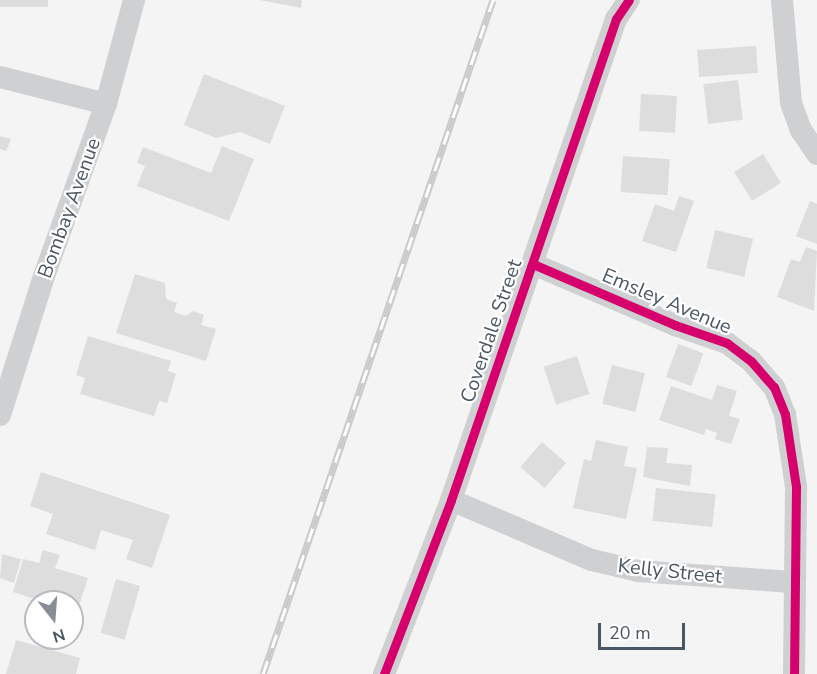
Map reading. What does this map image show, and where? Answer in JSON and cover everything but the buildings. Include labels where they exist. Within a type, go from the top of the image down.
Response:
[{"type":"street","name":"Bombay Avenue","points":[[2,403],[44,276],[106,104],[134,0]]},
{"type":"street","name":"Coverdale Street","points":[[384,674],[451,500],[616,20],[629,0]]},
{"type":"street","points":[[782,0],[791,103],[801,130],[817,154]]},
{"type":"street","points":[[0,77],[106,104]]},
{"type":"street","name":"Emsley Avenue","points":[[533,264],[675,326],[727,343],[751,361],[774,387],[785,414],[794,476],[794,674]]},
{"type":"street","name":"Kelly Street","points":[[451,500],[592,560],[638,571],[793,582]]},
{"type":"railway","points":[[263,674],[493,0]]},
{"type":"cycle path","points":[[384,674],[451,500],[616,19],[629,0]]},
{"type":"cycle path","points":[[533,264],[675,325],[727,343],[751,361],[774,387],[785,414],[796,487],[794,674]]}]
